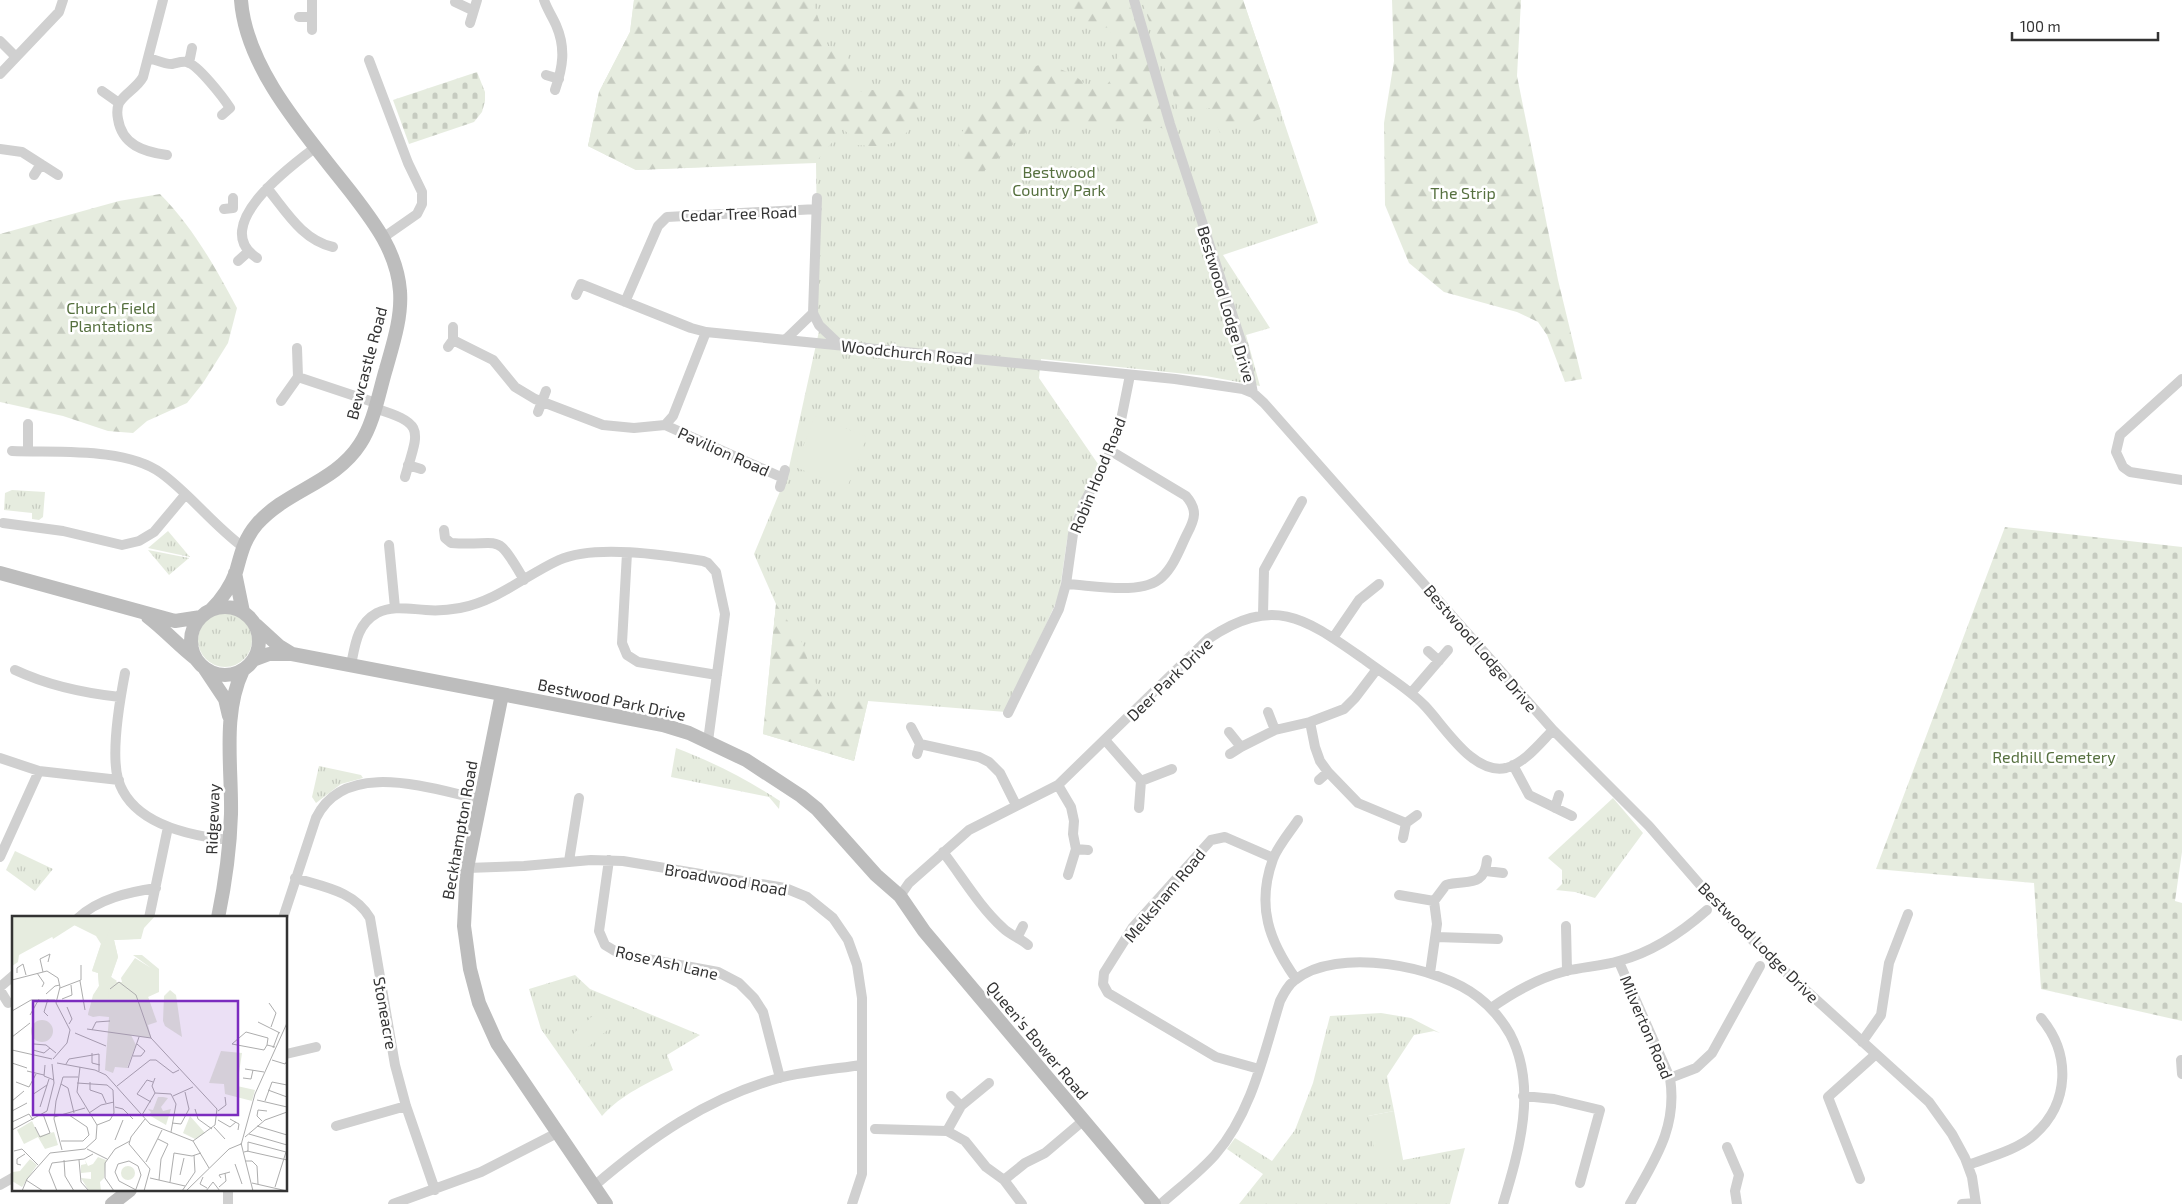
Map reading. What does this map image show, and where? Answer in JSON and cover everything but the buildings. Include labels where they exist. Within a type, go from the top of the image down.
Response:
[{"type":"street","points":[[0,74],[59,12],[63,0]]},
{"type":"street","points":[[163,0],[149,58],[140,84],[119,104],[118,116],[121,131],[130,142],[145,151],[167,155]]},
{"type":"street","name":"Bewcastle Road","points":[[206,613],[235,573],[243,547],[251,532],[268,512],[285,500],[325,478],[347,461],[361,442],[375,405],[393,343],[400,304],[395,266],[384,238],[316,147],[268,77],[256,55],[242,20],[241,0]]},
{"type":"street","points":[[312,0],[312,30]]},
{"type":"street","points":[[544,0],[562,42],[562,68],[555,90]]},
{"type":"street","name":"Bestwood Lodge Drive","points":[[1134,0],[1170,124],[1245,353],[1253,393],[1264,402],[1553,730],[1649,826],[1715,902],[1767,955],[1940,1115],[1968,1165],[1976,1203]]},
{"type":"street","points":[[455,2],[474,5],[470,23]]},
{"type":"street","points":[[299,17],[312,17]]},
{"type":"street","points":[[0,41],[16,57]]},
{"type":"street","points":[[189,63],[192,48]]},
{"type":"street","points":[[149,58],[169,64],[189,63],[217,88],[230,108],[222,115]]},
{"type":"street","points":[[368,60],[408,163],[421,186],[423,198],[417,214],[384,238]]},
{"type":"street","points":[[362,75],[373,71]]},
{"type":"street","points":[[546,75],[559,79]]},
{"type":"street","points":[[102,91],[119,104]]},
{"type":"street","points":[[238,261],[253,255],[242,238],[248,214],[267,188],[316,147]]},
{"type":"street","points":[[0,149],[22,152],[58,175]]},
{"type":"street","points":[[142,162],[145,151]]},
{"type":"street","points":[[34,175],[41,164]]},
{"type":"street","points":[[267,188],[300,228],[326,249]]},
{"type":"street","name":"Cedar Tree Road","points":[[813,313],[817,198]]},
{"type":"street","points":[[230,205],[248,214]]},
{"type":"street","name":"Cedar Tree Road","points":[[625,302],[658,226],[667,217],[817,209]]},
{"type":"street","name":"Woodchurch Road","points":[[576,295],[581,284],[706,332],[1215,384],[1253,393]]},
{"type":"street","points":[[785,340],[813,313],[819,325],[842,346]]},
{"type":"street","name":"Pavilion Road","points":[[453,327],[451,344],[493,360],[515,387],[540,407],[603,425],[634,428],[664,425],[783,478]]},
{"type":"street","name":"Pavilion Road","points":[[664,425],[673,416],[706,332]]},
{"type":"street","points":[[281,401],[298,377],[297,348]]},
{"type":"street","name":"Robin Hood Road","points":[[1008,712],[1052,626],[1063,597],[1072,534],[1084,503],[1111,451],[1121,420],[1130,375]]},
{"type":"street","points":[[298,377],[375,405],[404,418],[413,426],[416,439],[405,477]]},
{"type":"street","points":[[2182,379],[2120,435],[2116,452],[2123,467],[2130,472],[2182,480]]},
{"type":"street","points":[[540,407],[546,391]]},
{"type":"street","points":[[28,424],[28,451]]},
{"type":"street","points":[[12,451],[107,455],[132,458],[162,474],[223,532],[243,547]]},
{"type":"street","points":[[1066,584],[1138,588],[1153,584],[1170,569],[1191,526],[1194,514],[1193,505],[1186,496],[1111,451]]},
{"type":"street","points":[[408,465],[421,469]]},
{"type":"street","points":[[3,523],[63,531],[122,545],[139,541],[154,532],[185,495]]},
{"type":"street","points":[[1263,615],[1264,570],[1302,501]]},
{"type":"street","points":[[1279,520],[1289,525]]},
{"type":"street","points":[[444,530],[445,538],[451,543],[489,542],[502,545],[507,549],[524,580]]},
{"type":"street","points":[[389,545],[395,608]]},
{"type":"street","points":[[350,665],[356,639],[364,625],[376,613],[395,608],[434,610],[462,608],[482,602],[553,563],[570,556],[595,552],[627,553],[703,561],[713,567],[725,614],[708,741]]},
{"type":"street","points":[[627,553],[622,643],[627,656],[638,662],[717,675]]},
{"type":"street","points":[[0,573],[175,621],[228,607],[243,612],[255,625],[259,642],[248,665],[226,674],[210,671],[179,645],[168,632],[143,613]]},
{"type":"street","name":"Bewcastle Road","points":[[235,573],[243,612]]},
{"type":"street","points":[[1333,638],[1359,600],[1379,584]]},
{"type":"street","points":[[200,662],[193,651],[192,633],[206,613]]},
{"type":"street","name":"Deer Park Drive","points":[[900,896],[943,852],[969,830],[1058,785],[1208,639],[1225,628],[1245,619],[1263,615],[1288,616],[1311,624],[1411,693],[1477,762],[1497,768],[1513,765]]},
{"type":"street","name":"Bestwood Park Drive","points":[[255,625],[279,646],[292,654]]},
{"type":"street","points":[[1411,693],[1448,650]]},
{"type":"street","points":[[1428,651],[1438,661]]},
{"type":"street","name":"Bestwood Park Drive","points":[[248,665],[270,654],[292,654],[663,725],[708,741],[759,767],[801,796],[817,809],[876,875],[900,896]]},
{"type":"street","name":"Ridgeway","points":[[200,662],[225,699],[230,721]]},
{"type":"street","name":"Ridgeway","points":[[218,916],[230,840],[230,721],[238,680],[248,665]]},
{"type":"street","points":[[1230,754],[1275,730],[1310,722],[1344,709],[1355,698],[1376,669]]},
{"type":"street","points":[[15,670],[42,683],[85,693],[120,697]]},
{"type":"street","points":[[126,672],[120,697],[116,755],[118,780],[128,798],[150,817],[168,827],[193,835],[230,840]]},
{"type":"street","name":"Beckhampton Road","points":[[502,694],[467,868],[464,926],[470,969],[479,1003],[504,1055],[606,1204]]},
{"type":"street","points":[[1268,712],[1275,730]]},
{"type":"street","points":[[1310,722],[1320,761],[1328,772],[1358,803],[1406,823]]},
{"type":"street","points":[[911,727],[919,749],[978,757],[989,762],[1000,773],[1016,805]]},
{"type":"street","points":[[1553,730],[1526,756],[1513,765],[1529,795],[1572,816]]},
{"type":"street","points":[[1229,732],[1242,746]]},
{"type":"street","points":[[1105,740],[1141,781],[1139,808]]},
{"type":"street","points":[[0,758],[38,771],[118,780]]},
{"type":"street","points":[[1141,781],[1172,769]]},
{"type":"street","points":[[0,857],[38,771]]},
{"type":"street","points":[[1319,780],[1328,772]]},
{"type":"street","points":[[284,916],[319,811],[331,798],[348,788],[368,782],[387,781],[480,799]]},
{"type":"street","points":[[1058,785],[1071,807],[1074,820],[1072,834],[1076,848],[1068,875]]},
{"type":"street","points":[[1555,808],[1559,795]]},
{"type":"street","points":[[569,861],[579,798]]},
{"type":"street","points":[[566,808],[578,809]]},
{"type":"street","points":[[1402,838],[1406,823],[1417,815]]},
{"type":"street","points":[[1296,979],[1277,951],[1268,926],[1265,902],[1273,858],[1298,820]]},
{"type":"street","points":[[149,916],[168,827]]},
{"type":"street","name":"Melksham Road","points":[[1259,1069],[1216,1057],[1108,993],[1103,984],[1104,973],[1133,927],[1211,840],[1225,837],[1273,858]]},
{"type":"street","points":[[1076,848],[1088,850]]},
{"type":"street","points":[[943,852],[976,900],[1005,930],[1018,936],[1028,946]]},
{"type":"street","name":"Broadwood Road","points":[[467,868],[609,860],[785,888],[816,903],[841,929],[848,940],[858,965],[862,998],[862,1174],[852,1204]]},
{"type":"street","name":"Rose Ash Lane","points":[[609,860],[600,931],[605,946],[620,954],[718,972],[739,983],[754,998],[763,1012],[780,1078]]},
{"type":"street","points":[[1430,973],[1436,938],[1434,901],[1446,885],[1469,883],[1482,877],[1486,866],[1503,873]]},
{"type":"street","name":"Stoneacre","points":[[295,878],[346,894],[357,901],[370,918],[387,1024],[406,1106],[435,1190]]},
{"type":"street","points":[[81,916],[103,903],[133,892],[156,888]]},
{"type":"street","points":[[1398,895],[1434,901]]},
{"type":"street","name":"Queen's Bower Road","points":[[900,896],[924,931],[1154,1204]]},
{"type":"street","points":[[1491,1008],[1530,984],[1567,971],[1618,962],[1674,936],[1707,910]]},
{"type":"street","points":[[1862,1042],[1881,1015],[1887,968],[1900,923],[1908,914]]},
{"type":"street","points":[[1018,936],[1023,926]]},
{"type":"street","points":[[1485,938],[1486,926]]},
{"type":"street","points":[[1567,971],[1566,931],[1578,936]]},
{"type":"street","points":[[1436,938],[1498,939]]},
{"type":"street","name":"Milverton Road","points":[[1618,962],[1670,1078],[1673,1094],[1670,1126],[1630,1204]]},
{"type":"street","points":[[1161,1204],[1205,1165],[1225,1141],[1245,1107],[1280,1001],[1287,988],[1296,979],[1312,970],[1348,964],[1392,964],[1430,973],[1465,988],[1491,1008],[1510,1035],[1516,1048],[1520,1065],[1523,1096],[1521,1139],[1503,1204]]},
{"type":"street","points":[[1670,1078],[1696,1068],[1712,1053],[1760,966]]},
{"type":"street","points":[[8,1002],[0,988],[12,977]]},
{"type":"street","points":[[1968,1165],[2008,1150],[2033,1136],[2050,1117],[2059,1099],[2064,1080],[2062,1061],[2050,1030],[2041,1018]]},
{"type":"street","points":[[288,1054],[305,1055],[316,1047]]},
{"type":"street","points":[[1860,1179],[1828,1097],[1876,1054]]},
{"type":"street","points":[[2181,1060],[2182,1074]]},
{"type":"street","points":[[594,1186],[646,1143],[682,1119],[724,1098],[780,1078],[862,1066]]},
{"type":"street","points":[[947,1131],[961,1106],[988,1083]]},
{"type":"street","points":[[951,1096],[961,1106]]},
{"type":"street","points":[[1523,1096],[1554,1099],[1600,1110],[1580,1183]]},
{"type":"street","points":[[336,1126],[406,1106]]},
{"type":"street","points":[[1004,1180],[1025,1163],[1045,1152],[1084,1120]]},
{"type":"street","points":[[875,1129],[947,1131],[965,1142],[986,1166],[1004,1180],[1022,1204]]},
{"type":"street","points":[[393,1204],[481,1172],[557,1133]]},
{"type":"street","points":[[1727,1147],[1739,1175],[1735,1191],[1737,1204]]},
{"type":"street","points":[[0,1185],[12,1178]]},
{"type":"street","points":[[113,1204],[128,1192]]},
{"type":"street","points":[[1962,1204],[1976,1203]]},
{"type":"green space","name":"Bestwood Country Park","points":[[634,0],[1243,0],[1318,223],[1223,255],[1270,328],[1246,335],[1260,386],[1206,376],[1041,359],[1039,378],[1098,464],[1074,515],[1067,540],[1059,596],[1006,712],[868,701],[854,761],[763,734],[776,604],[754,554],[788,472],[821,322],[818,313],[816,163],[636,170],[588,146],[599,92],[630,32]]},
{"type":"green space","points":[[634,0],[812,0],[828,46],[847,49],[853,92],[882,89],[900,90],[911,95],[917,102],[919,110],[917,118],[898,140],[881,146],[854,145],[853,138],[843,129],[816,162],[636,170],[588,146],[599,92],[630,32]]},
{"type":"green space","points":[[1073,0],[1128,0],[1168,129],[1124,123],[1034,125],[983,172],[960,171],[958,138],[983,101],[1022,70],[1046,63],[1074,75],[1089,87],[1105,87],[1111,79],[1118,59],[1109,28],[1086,24],[1071,12]]},
{"type":"green space","points":[[1142,0],[1243,0],[1281,112],[1220,133],[1210,108],[1180,115]]},
{"type":"green space","name":"The Strip","points":[[1392,0],[1521,0],[1517,76],[1558,280],[1582,379],[1565,382],[1547,335],[1538,322],[1517,312],[1444,292],[1409,263],[1385,205],[1384,123],[1394,61]]},
{"type":"green space","points":[[477,72],[485,92],[485,101],[482,112],[474,122],[409,144],[393,100]]},
{"type":"green space","name":"Church Field Plantations","points":[[160,194],[172,206],[203,248],[237,308],[228,343],[203,383],[187,403],[147,421],[133,433],[108,431],[63,416],[0,402],[0,234],[119,201]]},
{"type":"green space","points":[[815,416],[867,437],[847,488],[795,467]]},
{"type":"green space","points":[[12,490],[45,492],[43,517],[39,520],[32,519],[32,513],[4,510],[5,493]]},
{"type":"green space","name":"Redhill Cemetery","points":[[2005,527],[2182,547],[2182,852],[2175,901],[2182,903],[2182,1021],[2041,989],[2034,883],[1876,869]]},
{"type":"green space","points":[[168,531],[190,557],[148,548]]},
{"type":"green space","points":[[148,550],[189,558],[169,575]]},
{"type":"green space","points":[[776,604],[801,640],[818,690],[825,696],[868,701],[854,761],[763,734]]},
{"type":"green space","points":[[220,613],[230,613],[240,617],[248,625],[252,640],[248,655],[240,663],[230,667],[220,667],[210,663],[202,655],[198,645],[198,635],[202,625],[210,617]]},
{"type":"green space","points":[[676,748],[716,765],[755,785],[780,801],[779,809],[769,797],[671,777]]},
{"type":"green space","points":[[319,766],[361,775],[363,778],[341,784],[316,803],[312,797]]},
{"type":"green space","points":[[1613,798],[1643,833],[1595,898],[1575,892],[1556,890],[1562,884],[1562,870],[1548,858]]},
{"type":"green space","points":[[15,851],[53,869],[35,891],[6,870]]},
{"type":"green space","points":[[575,975],[590,989],[700,1035],[667,1055],[673,1070],[627,1095],[602,1116],[541,1029],[529,989]]},
{"type":"green space","points":[[599,1010],[613,1025],[585,1050],[572,1035]]},
{"type":"green space","points":[[1381,1013],[1411,1018],[1440,1033],[1434,1031],[1414,1035],[1387,1076],[1394,1111],[1368,1116],[1403,1160],[1465,1148],[1450,1204],[1239,1204],[1263,1174],[1227,1149],[1235,1138],[1272,1161],[1295,1130],[1313,1083],[1330,1016]]},
{"type":"green space","points":[[1394,1111],[1404,1165],[1378,1170],[1368,1116]]}]
